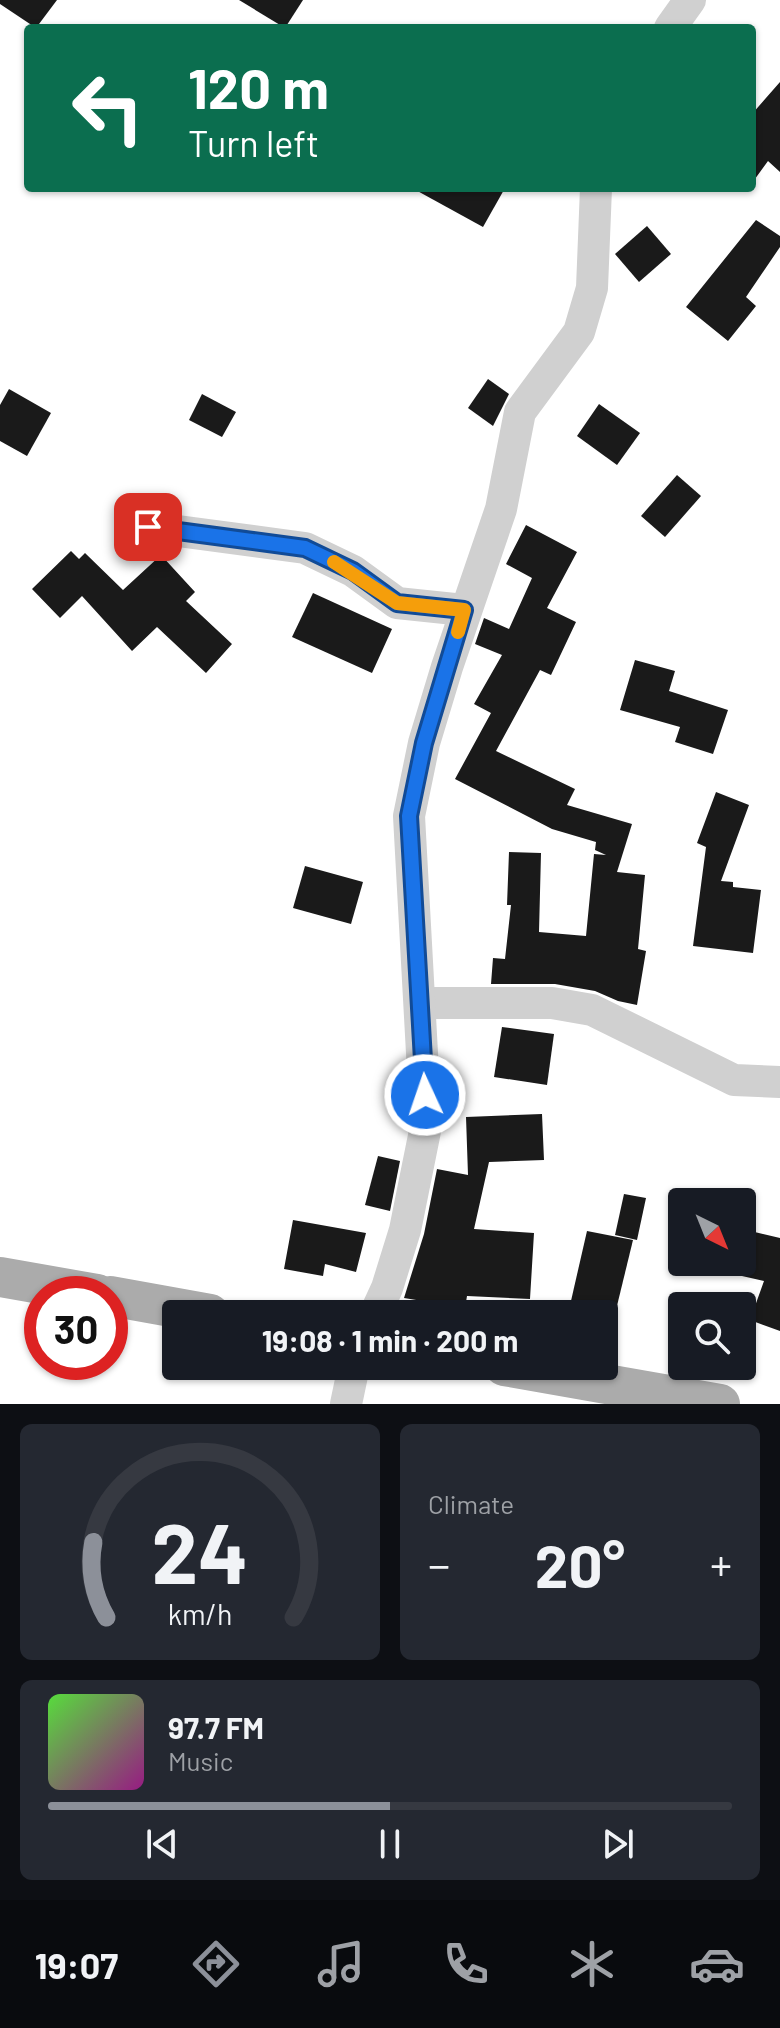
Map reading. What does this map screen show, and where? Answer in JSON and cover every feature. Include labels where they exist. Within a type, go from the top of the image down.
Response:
[{"type":"main road","points":[[0,1277],[24,1281]]},
{"type":"main road","points":[[128,1299],[162,1305]]},
{"type":"main road","points":[[572,1380],[669,1400],[720,1404]]},
{"type":"street","points":[[673,24],[690,0]]},
{"type":"street","points":[[381,1300],[405,1230],[426,1126],[409,816],[424,743],[464,610],[501,509],[520,412],[579,332],[592,288],[596,192]]},
{"type":"street","points":[[148,527],[305,548],[353,571],[397,603],[464,610]]},
{"type":"street","points":[[420,1003],[552,1003],[592,1010],[734,1080],[780,1082]]},
{"type":"street","points":[[346,1404],[351,1380]]},
{"type":"building","points":[[0,0],[57,0],[39,24],[30,24],[0,4]]},
{"type":"building","points":[[239,0],[303,0],[288,24],[278,24]]},
{"type":"building","points":[[780,82],[780,172],[768,161],[756,178],[756,109]]},
{"type":"building","points":[[419,192],[503,192],[483,227]]},
{"type":"building","points":[[756,220],[780,236],[780,247],[746,297],[756,306],[728,341],[686,307]]},
{"type":"building","points":[[647,226],[671,254],[639,282],[615,254]]},
{"type":"building","points":[[488,379],[509,394],[493,426],[468,408]]},
{"type":"building","points":[[9,389],[51,413],[27,456],[0,441],[0,405]]},
{"type":"building","points":[[202,394],[236,412],[222,437],[189,420]]},
{"type":"building","points":[[599,404],[640,433],[617,465],[577,436]]},
{"type":"building","points":[[677,475],[701,496],[665,537],[641,516]]},
{"type":"building","points":[[526,525],[577,552],[547,608],[576,622],[551,675],[540,670],[496,751],[575,789],[567,805],[632,824],[617,872],[645,875],[638,949],[646,951],[637,1005],[595,991],[555,984],[491,984],[493,958],[505,959],[511,905],[507,905],[509,852],[541,853],[539,932],[586,936],[594,854],[606,855],[595,850],[596,842],[552,829],[455,779],[491,713],[474,704],[502,655],[475,644],[484,618],[509,629],[532,578],[506,564]]},
{"type":"building","points":[[71,551],[79,559],[85,553],[123,590],[161,555],[195,592],[186,601],[232,644],[206,673],[157,627],[132,651],[82,596],[60,618],[32,589]]},
{"type":"building","points":[[313,593],[392,629],[372,673],[292,637]]},
{"type":"building","points":[[635,660],[675,671],[669,691],[728,710],[713,754],[675,742],[680,727],[620,710]]},
{"type":"building","points":[[716,792],[749,805],[721,881],[733,882],[733,887],[761,890],[753,953],[693,946],[706,847],[697,843]]},
{"type":"building","points":[[305,866],[363,882],[351,924],[293,908]]},
{"type":"building","points":[[502,1027],[554,1034],[547,1085],[494,1077]]},
{"type":"building","points":[[542,1114],[544,1160],[489,1162],[474,1229],[534,1233],[530,1299],[467,1296],[466,1300],[404,1298],[424,1234],[437,1169],[468,1175],[466,1117]]},
{"type":"building","points":[[378,1156],[400,1161],[390,1211],[365,1205]]},
{"type":"building","points":[[624,1194],[646,1198],[637,1240],[615,1235]]},
{"type":"building","points":[[293,1220],[366,1233],[356,1272],[325,1264],[323,1276],[284,1269]]},
{"type":"building","points":[[587,1231],[633,1240],[618,1302],[571,1300]]},
{"type":"building","points":[[756,1232],[780,1238],[780,1331],[756,1322],[756,1303],[764,1281],[742,1276],[756,1276]]},
{"type":"slow traffic","points":[[334,562],[353,571],[397,603],[464,610],[458,632]]},
{"type":"route","points":[[148,527],[305,548],[353,571],[397,603],[464,610],[424,743],[409,816],[425,1095]]}]
